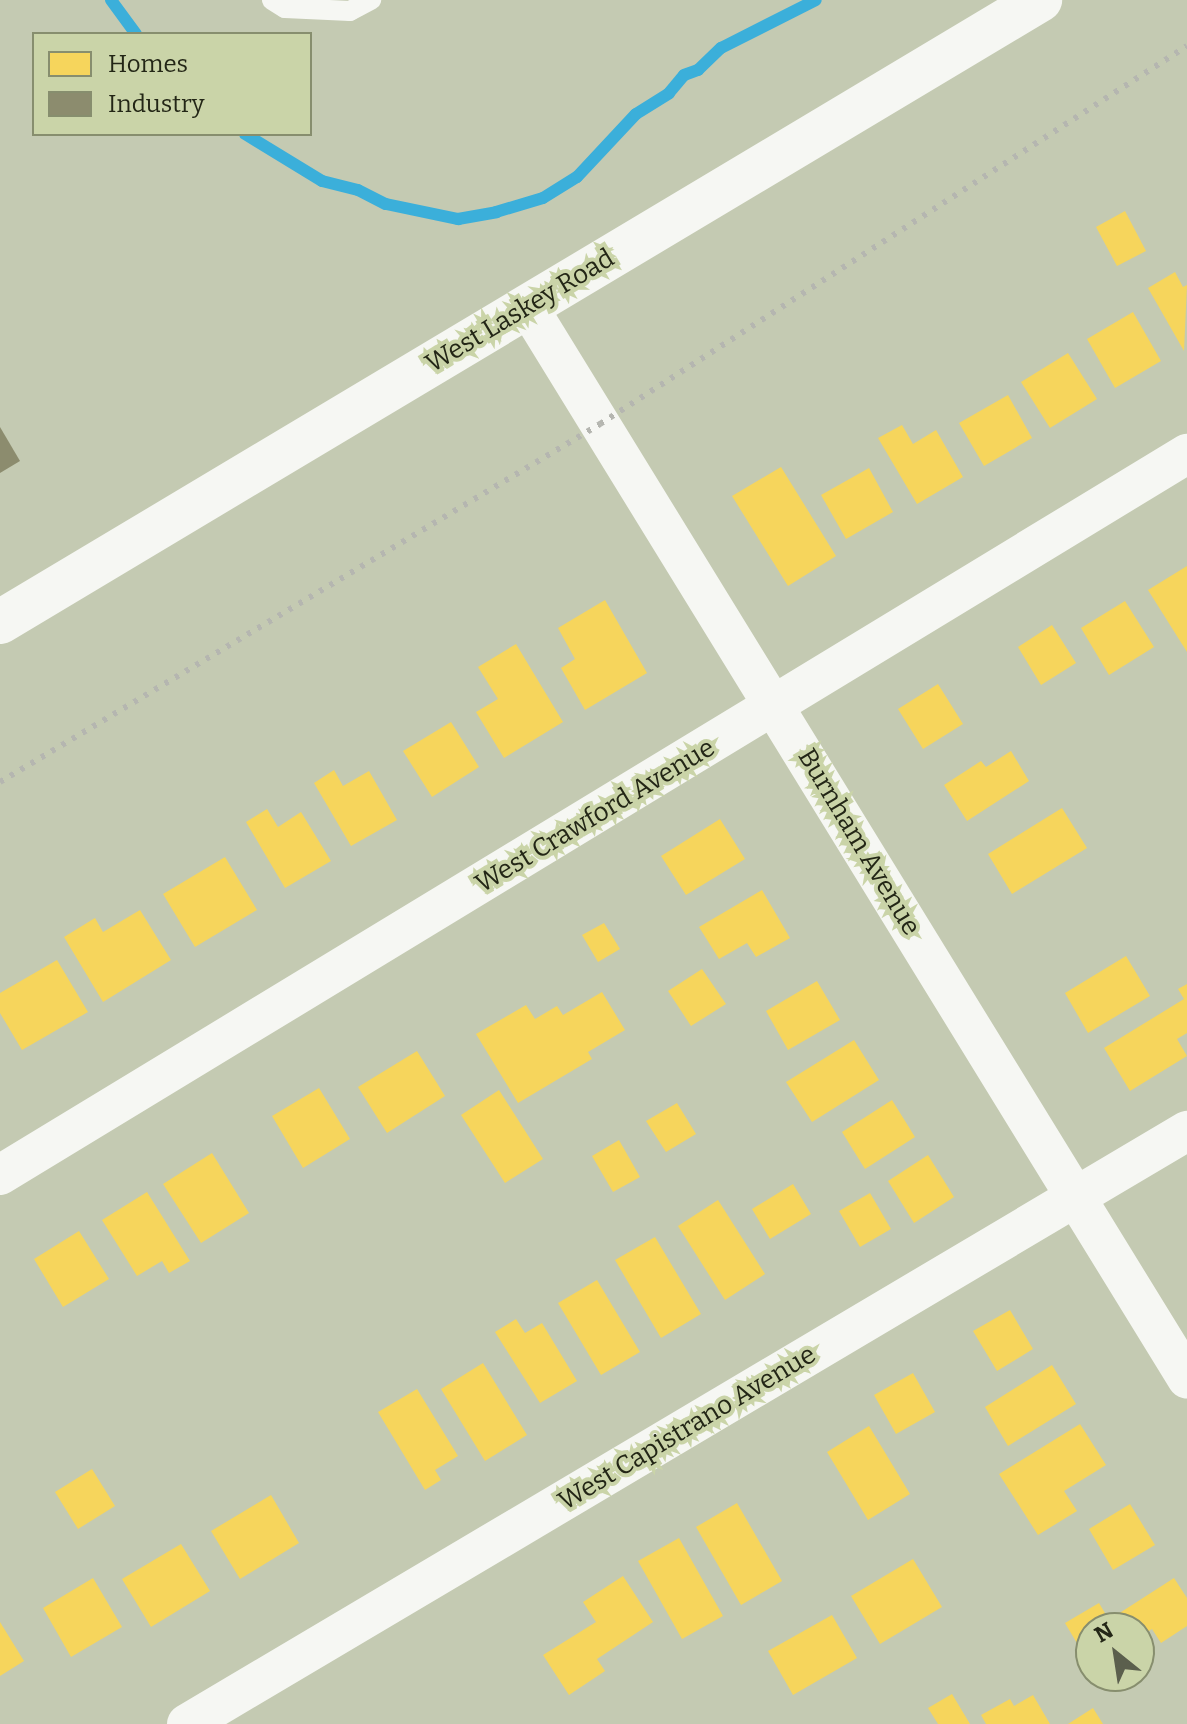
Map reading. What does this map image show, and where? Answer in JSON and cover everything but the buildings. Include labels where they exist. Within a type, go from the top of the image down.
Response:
[{"type":"main road","name":"West Laskey Road","points":[[0,622],[1040,0]]},
{"type":"street","name":"Burnham Avenue","points":[[528,307],[1187,1378]]},
{"type":"street","name":"West Crawford Avenue","points":[[0,1175],[776,707],[1187,454]]},
{"type":"street","name":"West Capistrano Avenue","points":[[187,1724],[1187,1131]]},
{"type":"lane","points":[[272,0],[285,8],[350,11],[371,0]]},
{"type":"waterway","points":[[111,0],[135,32]]},
{"type":"waterway","points":[[248,136],[322,181],[358,190],[386,204],[458,219],[496,212],[543,198],[577,177],[636,114],[669,93],[684,75],[698,70],[721,48],[816,0]]},
{"type":"railway","points":[[0,782],[600,424],[1187,46]]}]
